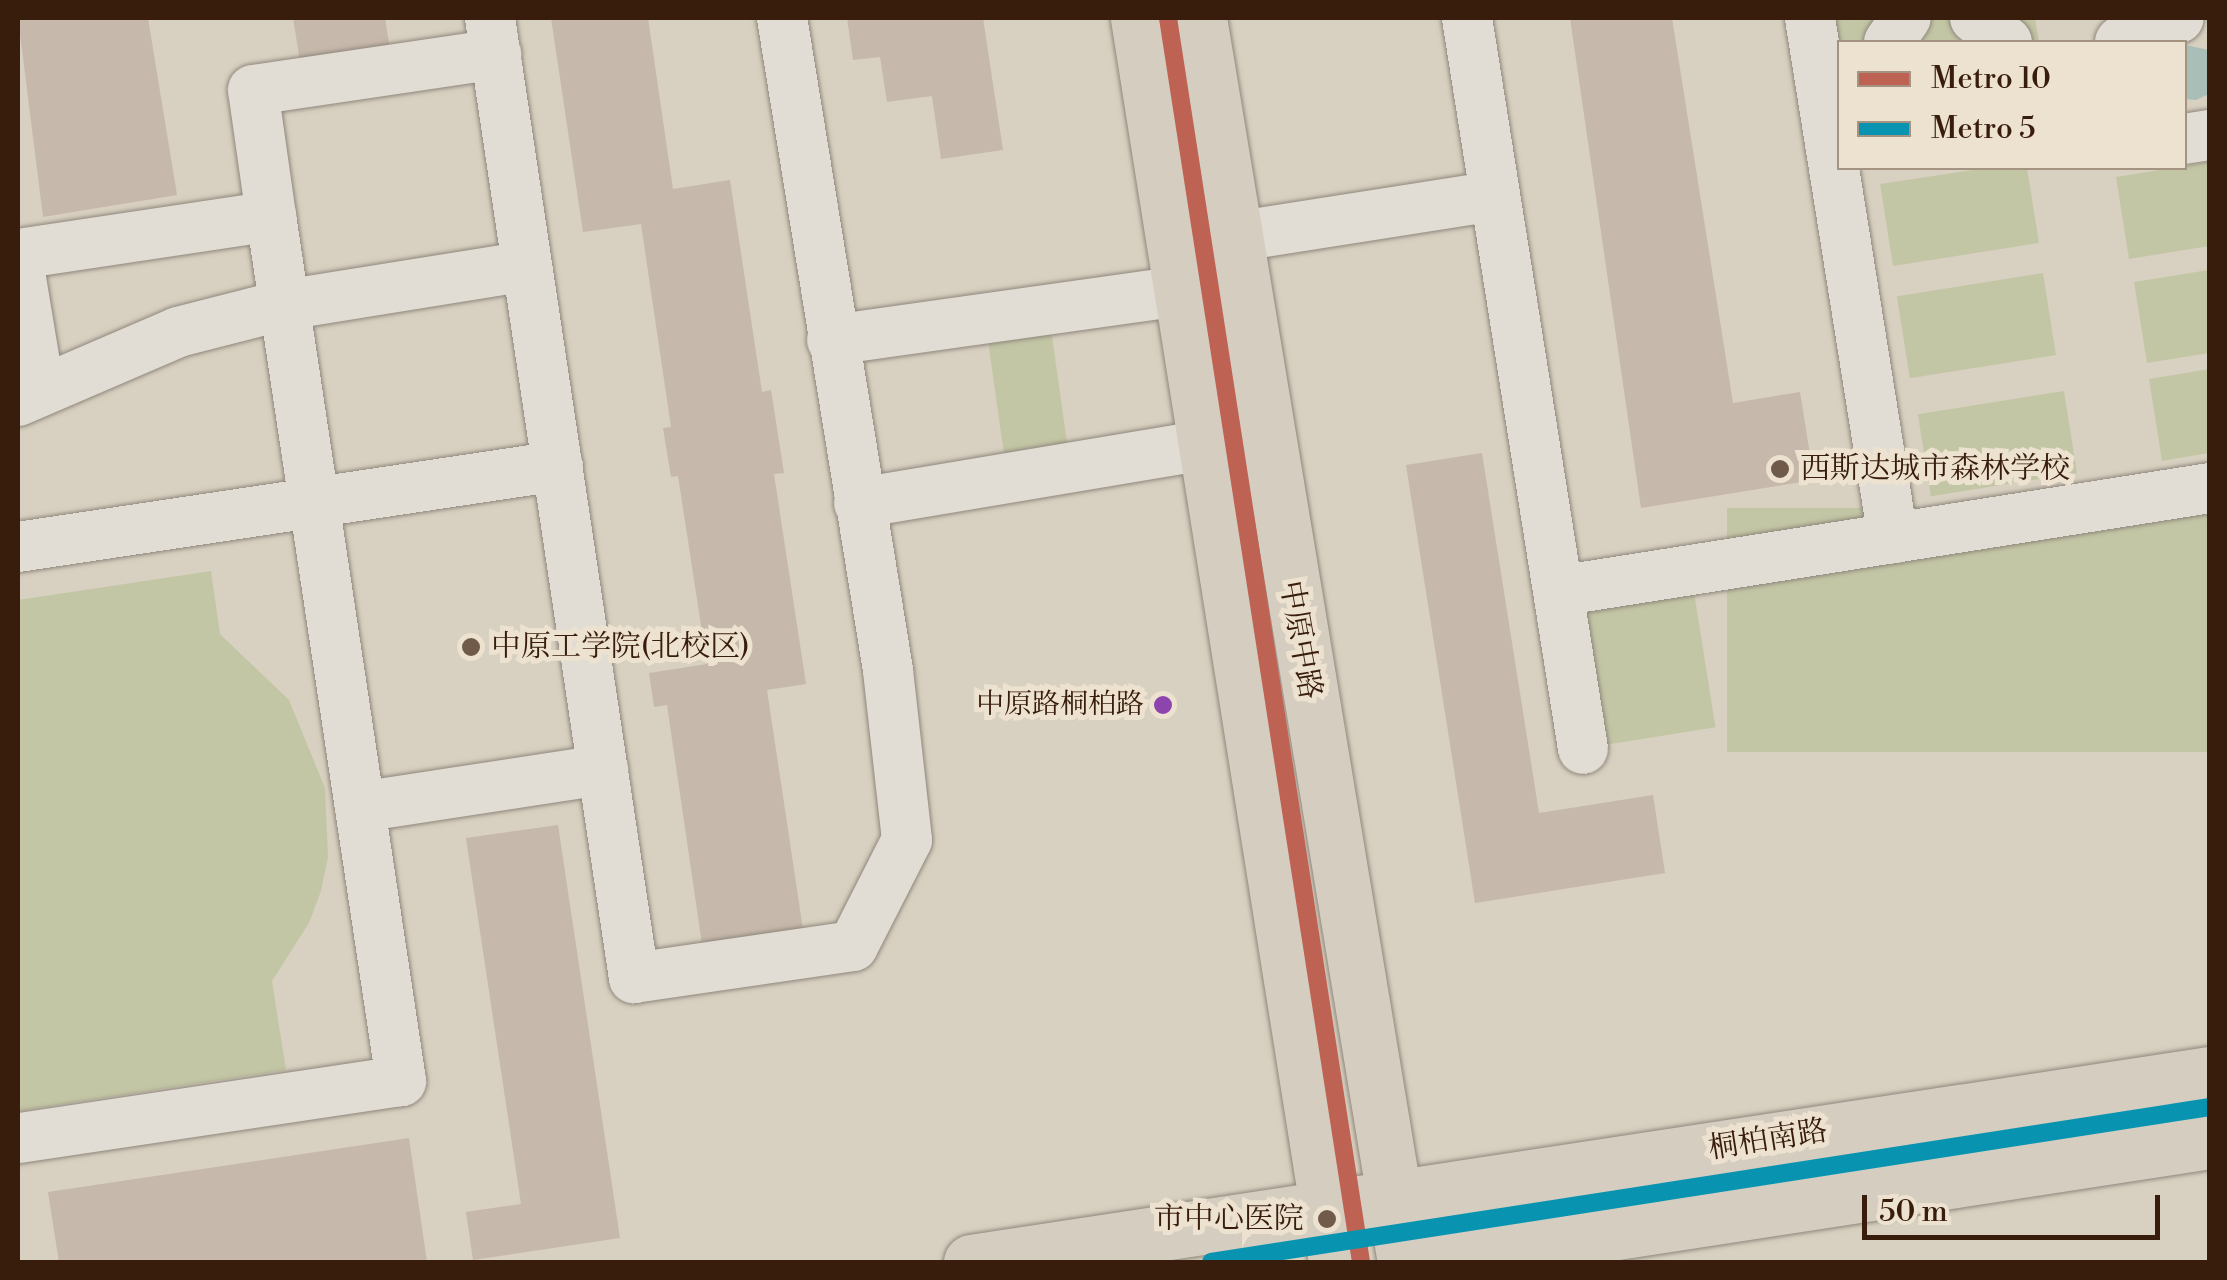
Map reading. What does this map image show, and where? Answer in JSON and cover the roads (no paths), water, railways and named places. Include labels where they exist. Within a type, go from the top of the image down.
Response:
[{"type":"main road","points":[[1138,18],[1336,1262]]},
{"type":"main road","name":"中原中路","points":[[1199,18],[1404,1262]]},
{"type":"main road","name":"桐柏南路","points":[[971,1262],[2210,1074]]},
{"type":"main road","points":[[1422,1262],[2210,1141]]},
{"type":"lane","points":[[18,1138],[401,1082],[253,90],[493,36],[634,978],[853,946],[907,840],[888,670],[782,18]]},
{"type":"lane","points":[[1467,18],[1583,749]]},
{"type":"lane","points":[[1810,18],[1836,125]]},
{"type":"lane","points":[[1890,40],[1906,18]]},
{"type":"lane","points":[[1976,18],[2004,40]]},
{"type":"lane","points":[[2122,40],[2142,23],[2179,18]]},
{"type":"lane","points":[[1842,170],[1892,538]]},
{"type":"lane","points":[[1234,238],[1496,196]]},
{"type":"lane","points":[[271,216],[18,257],[28,394],[178,332],[284,305],[528,266]]},
{"type":"lane","points":[[832,340],[1181,290]]},
{"type":"lane","points":[[859,503],[1205,446]]},
{"type":"lane","points":[[18,548],[558,466]]},
{"type":"lane","points":[[1558,591],[2210,488]]},
{"type":"lane","points":[[360,807],[603,770]]},
{"type":"water","points":[[2187,45],[2209,50],[2209,94],[2187,99]]},
{"type":"metro line","name":"10","points":[[1168,18],[1361,1262]]},
{"type":"metro line","name":"5","points":[[1211,1262],[2210,1107]]},
{"type":"place","name":"西斯达城市森林学校","points":[[1780,469]]},
{"type":"place","name":"中原工学院(北校区)","points":[[471,647]]},
{"type":"place","name":"中原路桐柏路","points":[[1163,705]]},
{"type":"place","name":"市中心医院","points":[[1327,1219]]}]
